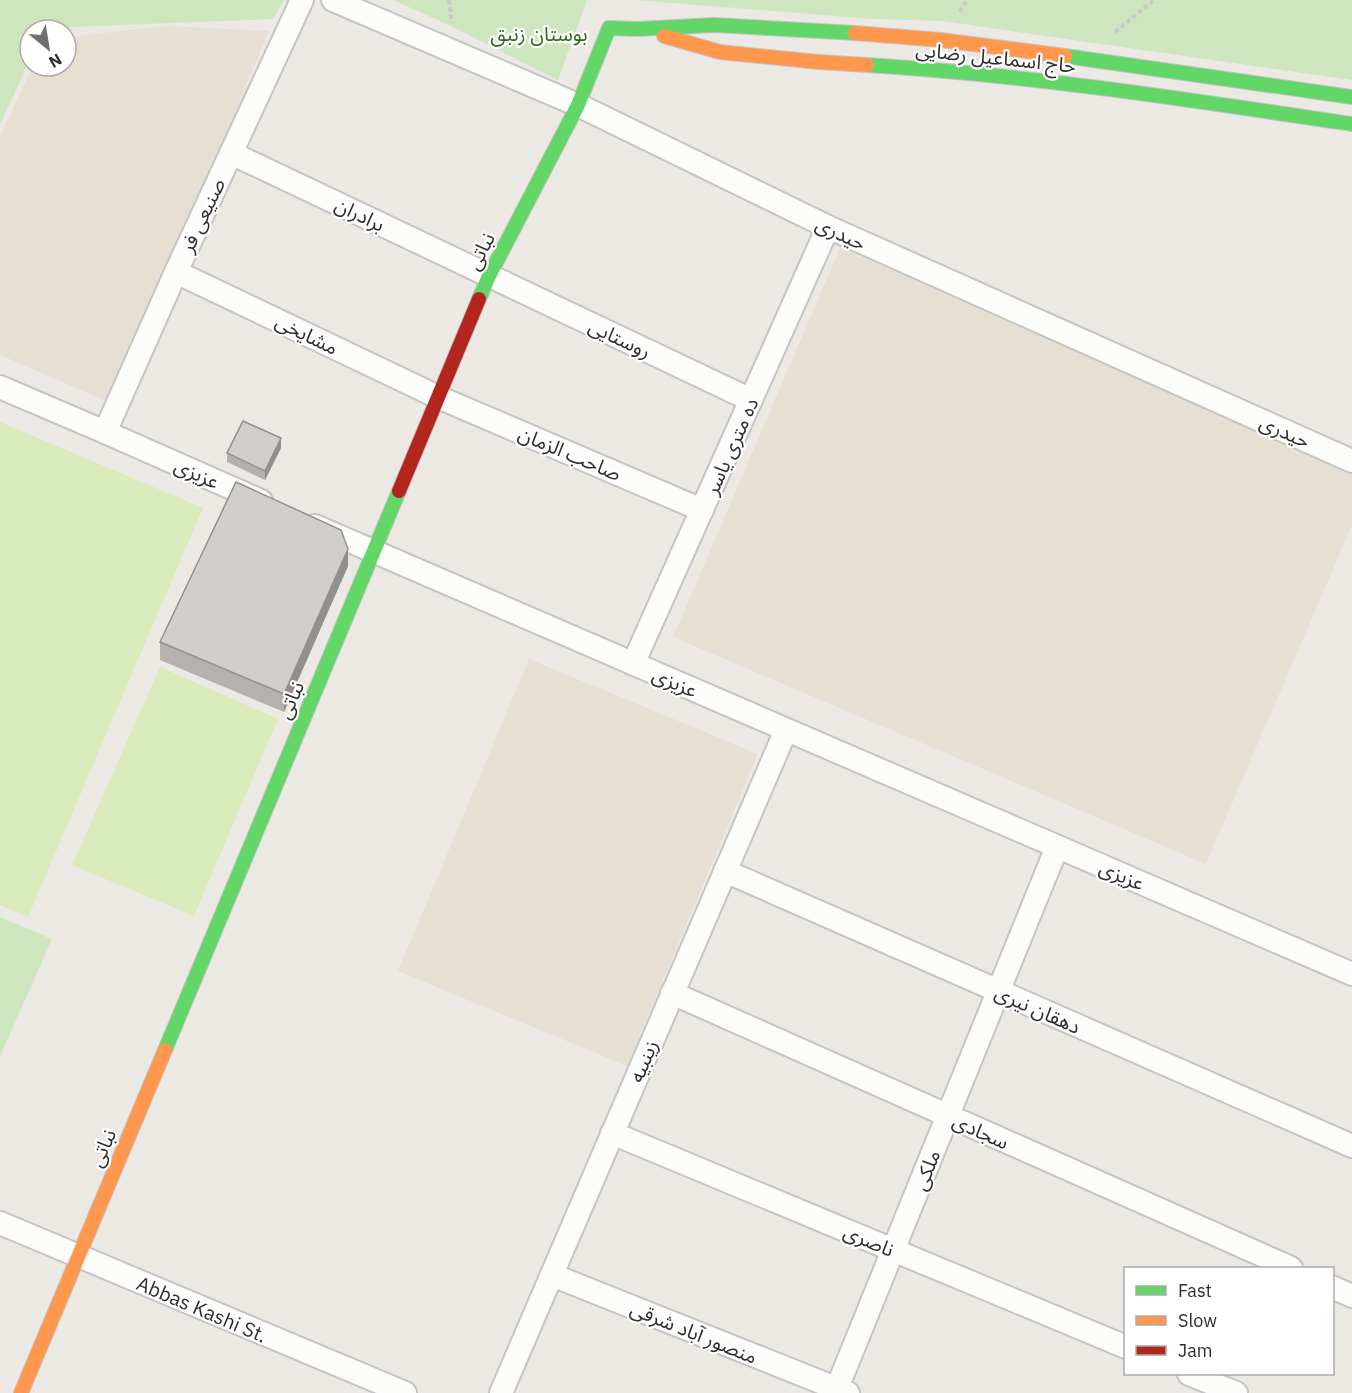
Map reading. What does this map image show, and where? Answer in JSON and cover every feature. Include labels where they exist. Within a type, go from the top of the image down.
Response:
[{"type":"main road","name":"حاج اسماعیل رضایی","points":[[609,28],[638,29],[714,25],[826,30],[941,40],[1084,58],[1352,97]]},
{"type":"main road","name":"نباتی","points":[[21,1393],[489,276],[578,105],[609,28]]},
{"type":"main road","name":"حاج اسماعیل رضایی","points":[[638,29],[720,52],[1033,79],[1352,124]]},
{"type":"street","name":"صنیعی فر","points":[[105,432],[302,0]]},
{"type":"street","name":"حیدری","points":[[333,0],[578,105],[828,227],[1352,461]]},
{"type":"street","name":"برادران","points":[[231,153],[489,276]]},
{"type":"street","name":"ده متری یاسر","points":[[633,664],[828,227]]},
{"type":"street","name":"مشایخی","points":[[176,272],[438,397]]},
{"type":"street","name":"روستایی","points":[[489,276],[751,400]]},
{"type":"street","name":"عزیزی","points":[[0,387],[277,508]]},
{"type":"street","name":"صاحب الزمان","points":[[438,397],[702,510]]},
{"type":"street","name":"عزیزی","points":[[298,518],[1352,975]]},
{"type":"street","name":"زینبیه","points":[[501,1393],[786,730]]},
{"type":"street","name":"ملکی","points":[[840,1391],[893,1250],[1057,847]]},
{"type":"street","name":"دهقان نیری","points":[[725,871],[1352,1146]]},
{"type":"street","name":"سجادی","points":[[672,993],[1287,1267]]},
{"type":"street","name":"ناصری","points":[[612,1133],[1124,1347]]},
{"type":"street","name":"Abbas Kashi St.","points":[[0,1223],[405,1393]]},
{"type":"street","name":"منصور آباد شرقی","points":[[552,1275],[840,1391]]},
{"type":"street","points":[[1334,1288],[1352,1296]]},
{"type":"street","points":[[1191,1375],[1236,1393]]},
{"type":"path","points":[[449,0],[453,27]]},
{"type":"path","points":[[1084,58],[1154,0]]},
{"type":"shaded area","points":[[167,26],[269,31],[113,404],[0,355],[0,136],[27,78],[78,78],[78,36]]},
{"type":"shaded area","points":[[840,248],[1352,466],[1352,525],[1206,864],[673,637]]},
{"type":"shaded area","points":[[529,659],[758,754],[627,1066],[398,971]]},
{"type":"green space","points":[[0,0],[284,0],[273,19],[78,27],[78,18],[18,18],[18,78],[21,78],[0,125]]},
{"type":"green space","name":"بوستان زنبق","points":[[393,0],[587,0],[558,80],[453,27]]},
{"type":"green space","name":"بوستان زنبق","points":[[634,0],[1352,0],[1352,80],[942,21],[874,19]]},
{"type":"green space","points":[[0,422],[203,508],[28,917],[0,905]]},
{"type":"green space","points":[[160,667],[278,719],[194,916],[72,865]]},
{"type":"green space","points":[[0,917],[52,939],[0,1056]]},
{"type":"building","points":[[243,421],[281,438],[265,471],[227,453]]},
{"type":"building","points":[[236,482],[341,530],[348,549],[284,694],[160,642]]},
{"type":"traffic: fast","points":[[479,299],[578,105],[609,28],[638,29],[714,25],[855,33]]},
{"type":"traffic: fast","points":[[1065,56],[1352,97]]},
{"type":"traffic: fast","points":[[867,65],[1050,82],[1171,97],[1352,124]]},
{"type":"traffic: fast","points":[[165,1050],[399,491]]},
{"type":"traffic: slow","points":[[855,33],[941,40],[1065,56]]},
{"type":"traffic: slow","points":[[664,36],[720,52],[867,65]]},
{"type":"traffic: slow","points":[[21,1393],[165,1050]]},
{"type":"traffic: jam","points":[[399,491],[479,299]]}]
